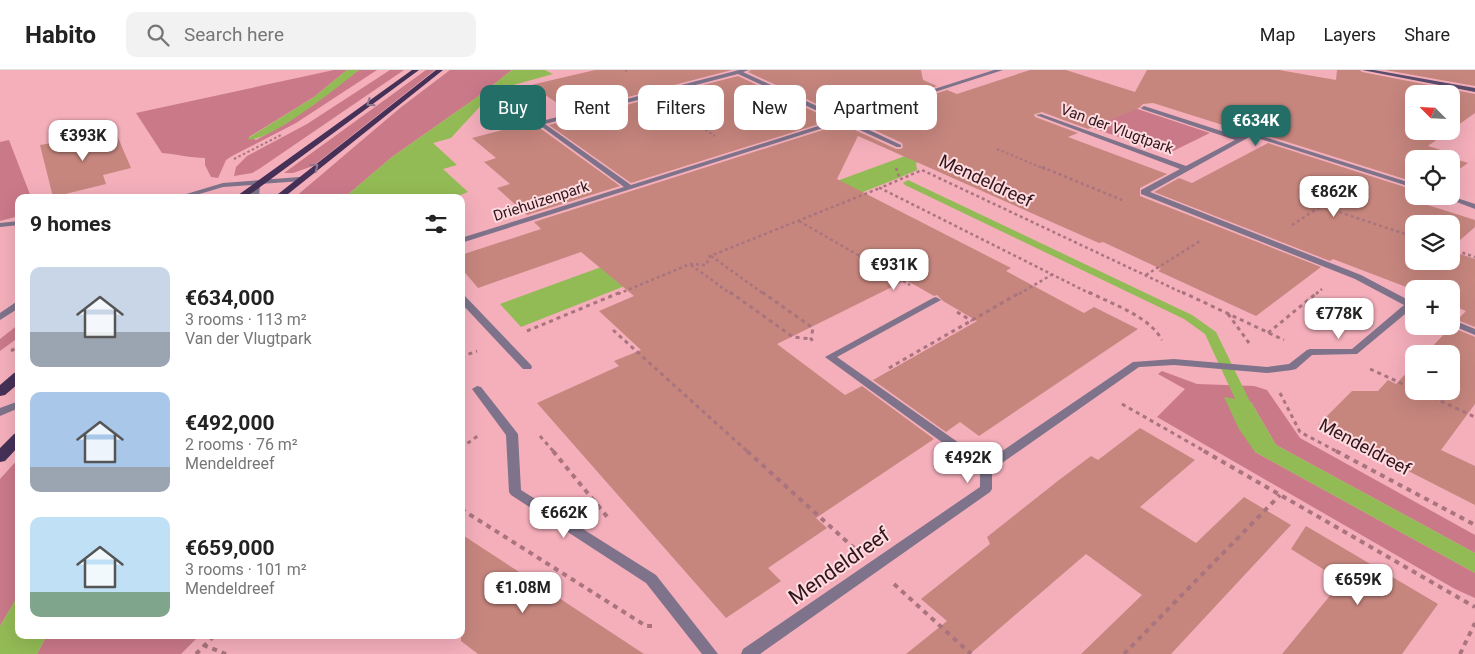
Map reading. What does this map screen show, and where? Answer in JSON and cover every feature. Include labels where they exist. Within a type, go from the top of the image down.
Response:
[{"type":"main road","points":[[243,194],[416,70]]},
{"type":"main road","points":[[281,194],[299,178],[440,70]]},
{"type":"main road","points":[[1366,70],[1475,90]]},
{"type":"main road","points":[[0,392],[15,379]]},
{"type":"main road","points":[[0,457],[15,441]]},
{"type":"street","name":"Driehuizenpark","points":[[629,187],[540,123],[746,70]]},
{"type":"street","name":"Driehuizenpark","points":[[937,90],[1000,70]]},
{"type":"street","points":[[738,72],[816,108]]},
{"type":"street","name":"Van der Vlugtpark","points":[[1144,108],[1240,139]]},
{"type":"street","name":"Van der Vlugtpark","points":[[1039,115],[1186,169]]},
{"type":"street","name":"Driehuizenpark","points":[[465,240],[816,128]]},
{"type":"street","points":[[864,130],[899,146]]},
{"type":"street","name":"Van der Vlugtpark","points":[[1226,225],[1144,192],[1250,134],[1405,183]]},
{"type":"street","points":[[191,194],[223,186],[299,178]]},
{"type":"street","points":[[255,194],[256,183]]},
{"type":"street","points":[[199,194],[203,191]]},
{"type":"street","points":[[1460,202],[1475,207]]},
{"type":"street","points":[[0,225],[15,223]]},
{"type":"street","points":[[1226,225],[1344,272],[1405,302]]},
{"type":"street","points":[[936,300],[830,357],[986,468],[1138,364],[1174,362],[1267,370],[1292,367],[1310,352],[1354,352],[1405,312]]},
{"type":"street","points":[[465,301],[527,367]]},
{"type":"street","points":[[2,316],[15,306]]},
{"type":"street","points":[[2,316],[15,312]]},
{"type":"street","points":[[1460,326],[1475,332]]},
{"type":"street","points":[[477,389],[512,434],[515,492],[651,579],[711,654]]},
{"type":"street","points":[[0,412],[15,406]]},
{"type":"street","name":"Mendeldreef","points":[[748,654],[986,488],[986,468]]},
{"type":"path","points":[[997,149],[1126,202]]},
{"type":"path","name":"Mendeldreef","points":[[690,264],[706,265],[710,256],[922,170],[1310,352]]},
{"type":"path","points":[[880,188],[1144,320],[1158,333],[1174,362]]},
{"type":"path","points":[[1268,241],[1321,206],[1405,234]]},
{"type":"path","points":[[798,220],[972,321]]},
{"type":"path","points":[[1145,275],[1226,225]]},
{"type":"path","points":[[1460,252],[1475,257]]},
{"type":"path","points":[[710,256],[813,328],[811,339]]},
{"type":"path","points":[[465,355],[690,264],[793,337],[811,339],[834,355]]},
{"type":"path","points":[[1268,332],[1344,272]]},
{"type":"path","points":[[865,382],[1053,274]]},
{"type":"path","points":[[613,330],[971,654]]},
{"type":"path","name":"Mendeldreef","points":[[1267,370],[1300,432],[1475,525]]},
{"type":"path","points":[[1099,391],[1475,607]]},
{"type":"path","points":[[1438,400],[1475,417]]},
{"type":"path","points":[[512,434],[534,429],[616,526]]},
{"type":"path","points":[[1124,654],[1280,495]]},
{"type":"path","points":[[465,512],[646,626],[690,628]]},
{"type":"path","points":[[1460,654],[1475,623]]},
{"type":"path","points":[[196,654],[203,644],[210,639]]},
{"type":"path","points":[[203,644],[226,654]]},
{"type":"shaded area","points":[[334,70],[347,70],[314,97],[249,137],[256,140],[287,123],[359,70],[377,70],[296,123],[226,160],[218,178],[211,177],[205,165],[205,158],[162,153],[136,113]]},
{"type":"shaded area","points":[[347,70],[359,70],[321,100],[270,133],[257,138],[247,139],[314,97]]},
{"type":"shaded area","points":[[390,70],[404,70],[259,169],[252,173],[234,176],[236,167],[247,156],[307,124]]},
{"type":"shaded area","points":[[426,70],[435,70],[313,166],[293,173],[284,173]]},
{"type":"shaded area","points":[[450,70],[512,70],[493,85],[480,85],[480,95],[392,157],[349,194],[299,194],[400,108]]},
{"type":"shaded area","points":[[512,70],[545,70],[553,74],[513,85],[493,85]]},
{"type":"shaded area","points":[[1089,93],[1210,133],[1167,154],[1045,111]]},
{"type":"shaded area","points":[[480,95],[480,106],[451,138],[433,143],[457,165],[443,169],[468,192],[463,194],[349,194],[392,157]]},
{"type":"shaded area","points":[[1028,111],[1044,111],[969,138],[916,163],[917,170],[896,179],[521,327],[500,304]]},
{"type":"shaded area","points":[[9,140],[30,194],[15,194],[15,217],[0,221],[0,142]]},
{"type":"shaded area","points":[[15,327],[15,340],[0,351],[0,339]]},
{"type":"shaded area","points":[[1162,371],[1197,384],[1254,386],[1267,390],[1300,438],[1475,535],[1475,553],[1276,445],[1251,402],[1255,452],[1475,573],[1475,598],[1455,589],[1157,417],[1185,389],[1158,374]]},
{"type":"shaded area","points":[[1224,397],[1251,402],[1276,445],[1475,553],[1475,573],[1255,452],[1239,429]]},
{"type":"shaded area","points":[[15,462],[15,601],[0,626],[0,479]]},
{"type":"shaded area","points":[[15,601],[15,639],[45,639],[37,654],[0,654],[0,626]]},
{"type":"shaded area","points":[[45,639],[196,639],[181,654],[37,654]]},
{"type":"building","points":[[595,70],[732,70],[674,85],[638,85],[638,94],[628,97],[628,85],[556,85],[556,102],[546,95],[546,85],[531,85]]},
{"type":"building","points":[[751,70],[921,70],[923,80],[935,85],[816,85],[816,103],[806,99],[806,85],[776,85],[748,72]]},
{"type":"building","points":[[1030,70],[1066,70],[1135,92],[1147,70],[1279,70],[1336,80],[1337,70],[1360,70],[1362,72],[1429,85],[1405,85],[1405,140],[1436,140],[1428,146],[1441,150],[1405,150],[1405,179],[1253,131],[1245,132],[1153,103],[1143,104],[1139,108],[1088,129],[1042,112],[1034,114],[1035,117],[1078,133],[1068,137],[1167,174],[1140,188],[1140,196],[1321,267],[1256,316],[1158,271],[1161,269],[1103,242],[1099,243],[858,136],[837,179],[1011,268],[1006,271],[1084,313],[1094,307],[1138,329],[979,436],[960,422],[946,432],[873,380],[977,321],[943,301],[937,295],[934,296],[906,280],[777,344],[845,395],[862,386],[934,439],[816,518],[827,528],[768,568],[781,581],[726,618],[537,403],[619,366],[614,361],[641,350],[599,311],[634,296],[581,252],[478,288],[465,273],[465,254],[541,229],[534,222],[823,130],[855,130],[896,149],[901,149],[903,147],[902,143],[874,130],[937,130],[937,93],[947,90],[957,94]]},
{"type":"building","points":[[1385,70],[1475,70],[1475,86]]},
{"type":"building","points":[[738,76],[757,85],[734,85],[734,130],[800,130],[631,183],[556,130],[628,130],[628,105],[638,102],[638,130],[724,130],[724,85],[703,85]]},
{"type":"building","points":[[1460,91],[1475,94],[1475,113],[1460,124]]},
{"type":"building","points":[[806,108],[816,113],[816,125],[806,128]]},
{"type":"building","points":[[556,123],[556,130],[549,125]]},
{"type":"building","points":[[502,130],[543,130],[620,186],[527,215],[497,188],[510,184],[484,162],[496,158],[472,138]]},
{"type":"building","points":[[116,133],[131,168],[103,175],[106,184],[65,194],[52,194],[40,145]]},
{"type":"building","points":[[1268,143],[1405,187],[1405,205],[1428,205],[1459,215],[1405,215],[1405,270],[1460,270],[1460,254],[1475,259],[1475,327],[1460,321],[1460,317],[1466,311],[1460,309],[1460,280],[1405,280],[1405,287],[1333,259],[1330,261],[1154,192],[1179,178],[1192,183]]},
{"type":"building","points":[[1460,160],[1468,163],[1460,169]]},
{"type":"building","points":[[1460,215],[1475,220],[1475,227],[1460,240]]},
{"type":"building","points":[[1460,331],[1475,337],[1475,404],[1441,450],[1475,466],[1475,505],[1318,425],[1352,391],[1378,391],[1388,380],[1396,384],[1405,374],[1405,400],[1460,400],[1460,345],[1434,345],[1443,335],[1460,335]]},
{"type":"building","points":[[1140,428],[1195,460],[1140,507],[1196,543],[1244,497],[1291,525],[1171,654],[1081,654],[1142,595],[1086,554],[970,654],[906,654],[947,621],[921,599],[990,544],[987,537],[1059,480],[1091,456],[1098,460]]},
{"type":"building","points":[[1306,526],[1438,604],[1402,654],[1282,654],[1342,581],[1291,549]]},
{"type":"building","points":[[465,537],[644,654],[478,654],[461,639],[465,639]]},
{"type":"waterway","points":[[908,183],[1188,317],[1210,332],[1250,416]]}]
